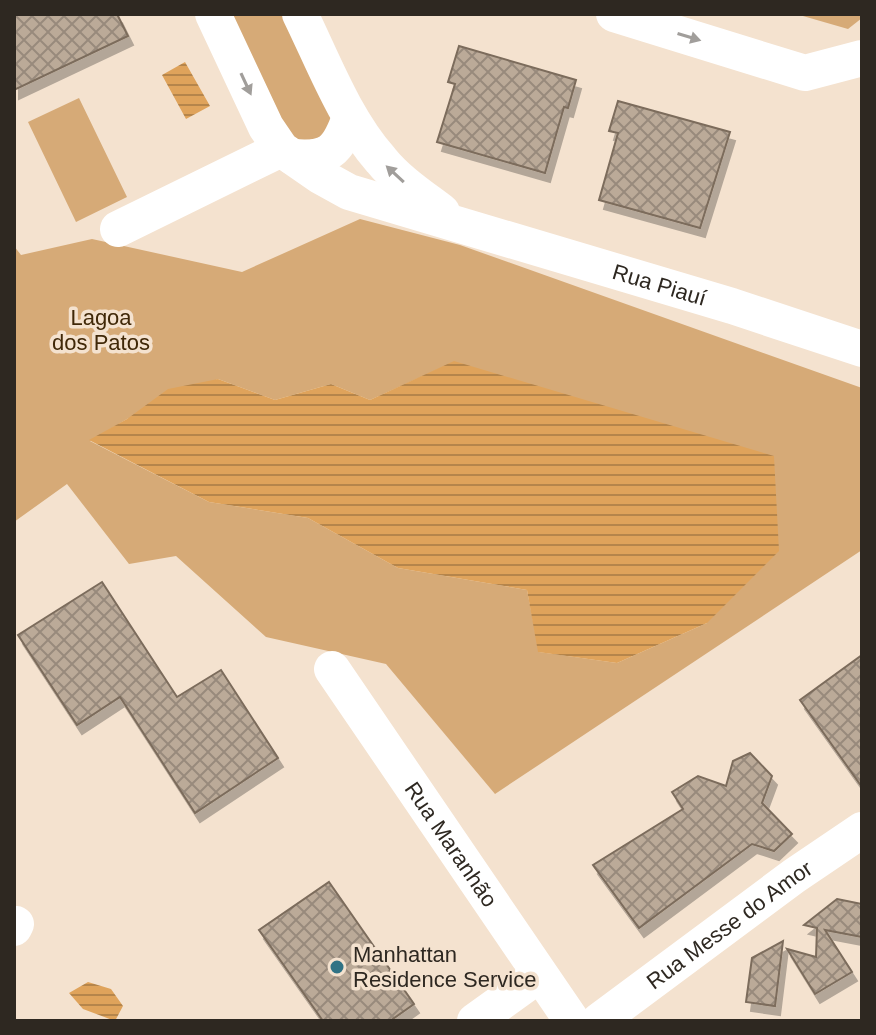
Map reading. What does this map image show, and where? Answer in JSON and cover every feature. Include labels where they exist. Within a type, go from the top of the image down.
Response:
[{"type":"street","name":"Rua Piauí","points":[[213,14],[266,127],[287,153],[349,192],[732,306],[862,349]]},
{"type":"street","name":"Rua Piauí","points":[[300,14],[350,117],[380,160],[456,223]]},
{"type":"street","points":[[614,14],[805,73],[862,58]]},
{"type":"street","points":[[118,229],[287,153],[321,157],[341,142],[350,117]]},
{"type":"street","name":"Rua Maranhão","points":[[332,669],[572,1021]]},
{"type":"street","name":"Rua Messe do Amor","points":[[599,1021],[794,876],[862,830]]},
{"type":"street","points":[[475,1021],[539,975]]},
{"type":"green space","points":[[232,14],[282,14],[331,115],[331,138],[292,141]]},
{"type":"green space","points":[[796,14],[862,14],[862,18],[848,29]]},
{"type":"green space","points":[[79,98],[127,197],[76,222],[28,122]]},
{"type":"green space","name":"Lagoa dos Patos","points":[[360,219],[460,245],[862,388],[862,550],[495,794],[386,664],[266,637],[176,556],[129,564],[67,484],[14,522],[14,246],[21,255],[92,239],[242,272]],"holes":[[[454,362],[707,623],[617,663],[539,652],[527,590],[398,568],[308,518],[209,502],[90,441],[127,419],[218,379],[275,400],[331,384],[370,400]]]},
{"type":"shaded area","points":[[185,62],[210,106],[186,119],[162,75]]},
{"type":"shaded area","points":[[454,361],[774,456],[779,551],[707,623],[617,663],[538,652],[527,590],[398,568],[308,518],[209,502],[89,440],[127,419],[168,389],[218,379],[275,400],[331,384],[370,400]]},
{"type":"shaded area","points":[[88,982],[111,989],[123,1006],[115,1021],[83,1009],[69,993]]},
{"type":"building","points":[[14,14],[117,14],[128,36],[14,90]]},
{"type":"building","points":[[459,46],[576,80],[568,108],[564,107],[545,173],[437,142],[455,84],[448,82]]},
{"type":"building","points":[[618,101],[730,132],[700,228],[599,200],[618,133],[609,131]]},
{"type":"building","points":[[102,582],[177,697],[221,670],[278,758],[195,813],[120,697],[77,725],[18,635]]},
{"type":"building","points":[[862,655],[862,787],[800,700]]},
{"type":"building","points":[[750,753],[772,776],[762,803],[792,834],[774,851],[752,844],[639,928],[593,865],[683,809],[672,792],[698,776],[726,786],[733,761]]},
{"type":"building","name":"Manhattan Residence Service","points":[[329,882],[414,1004],[390,1021],[323,1021],[259,930]]},
{"type":"building","points":[[837,899],[862,904],[862,937],[825,930],[852,972],[815,994],[787,949],[816,957],[817,928],[804,925]]},
{"type":"building","points":[[783,941],[775,1006],[746,1002],[752,958]]},
{"type":"place","name":"Manhattan Residence Service","points":[[337,967]]}]
